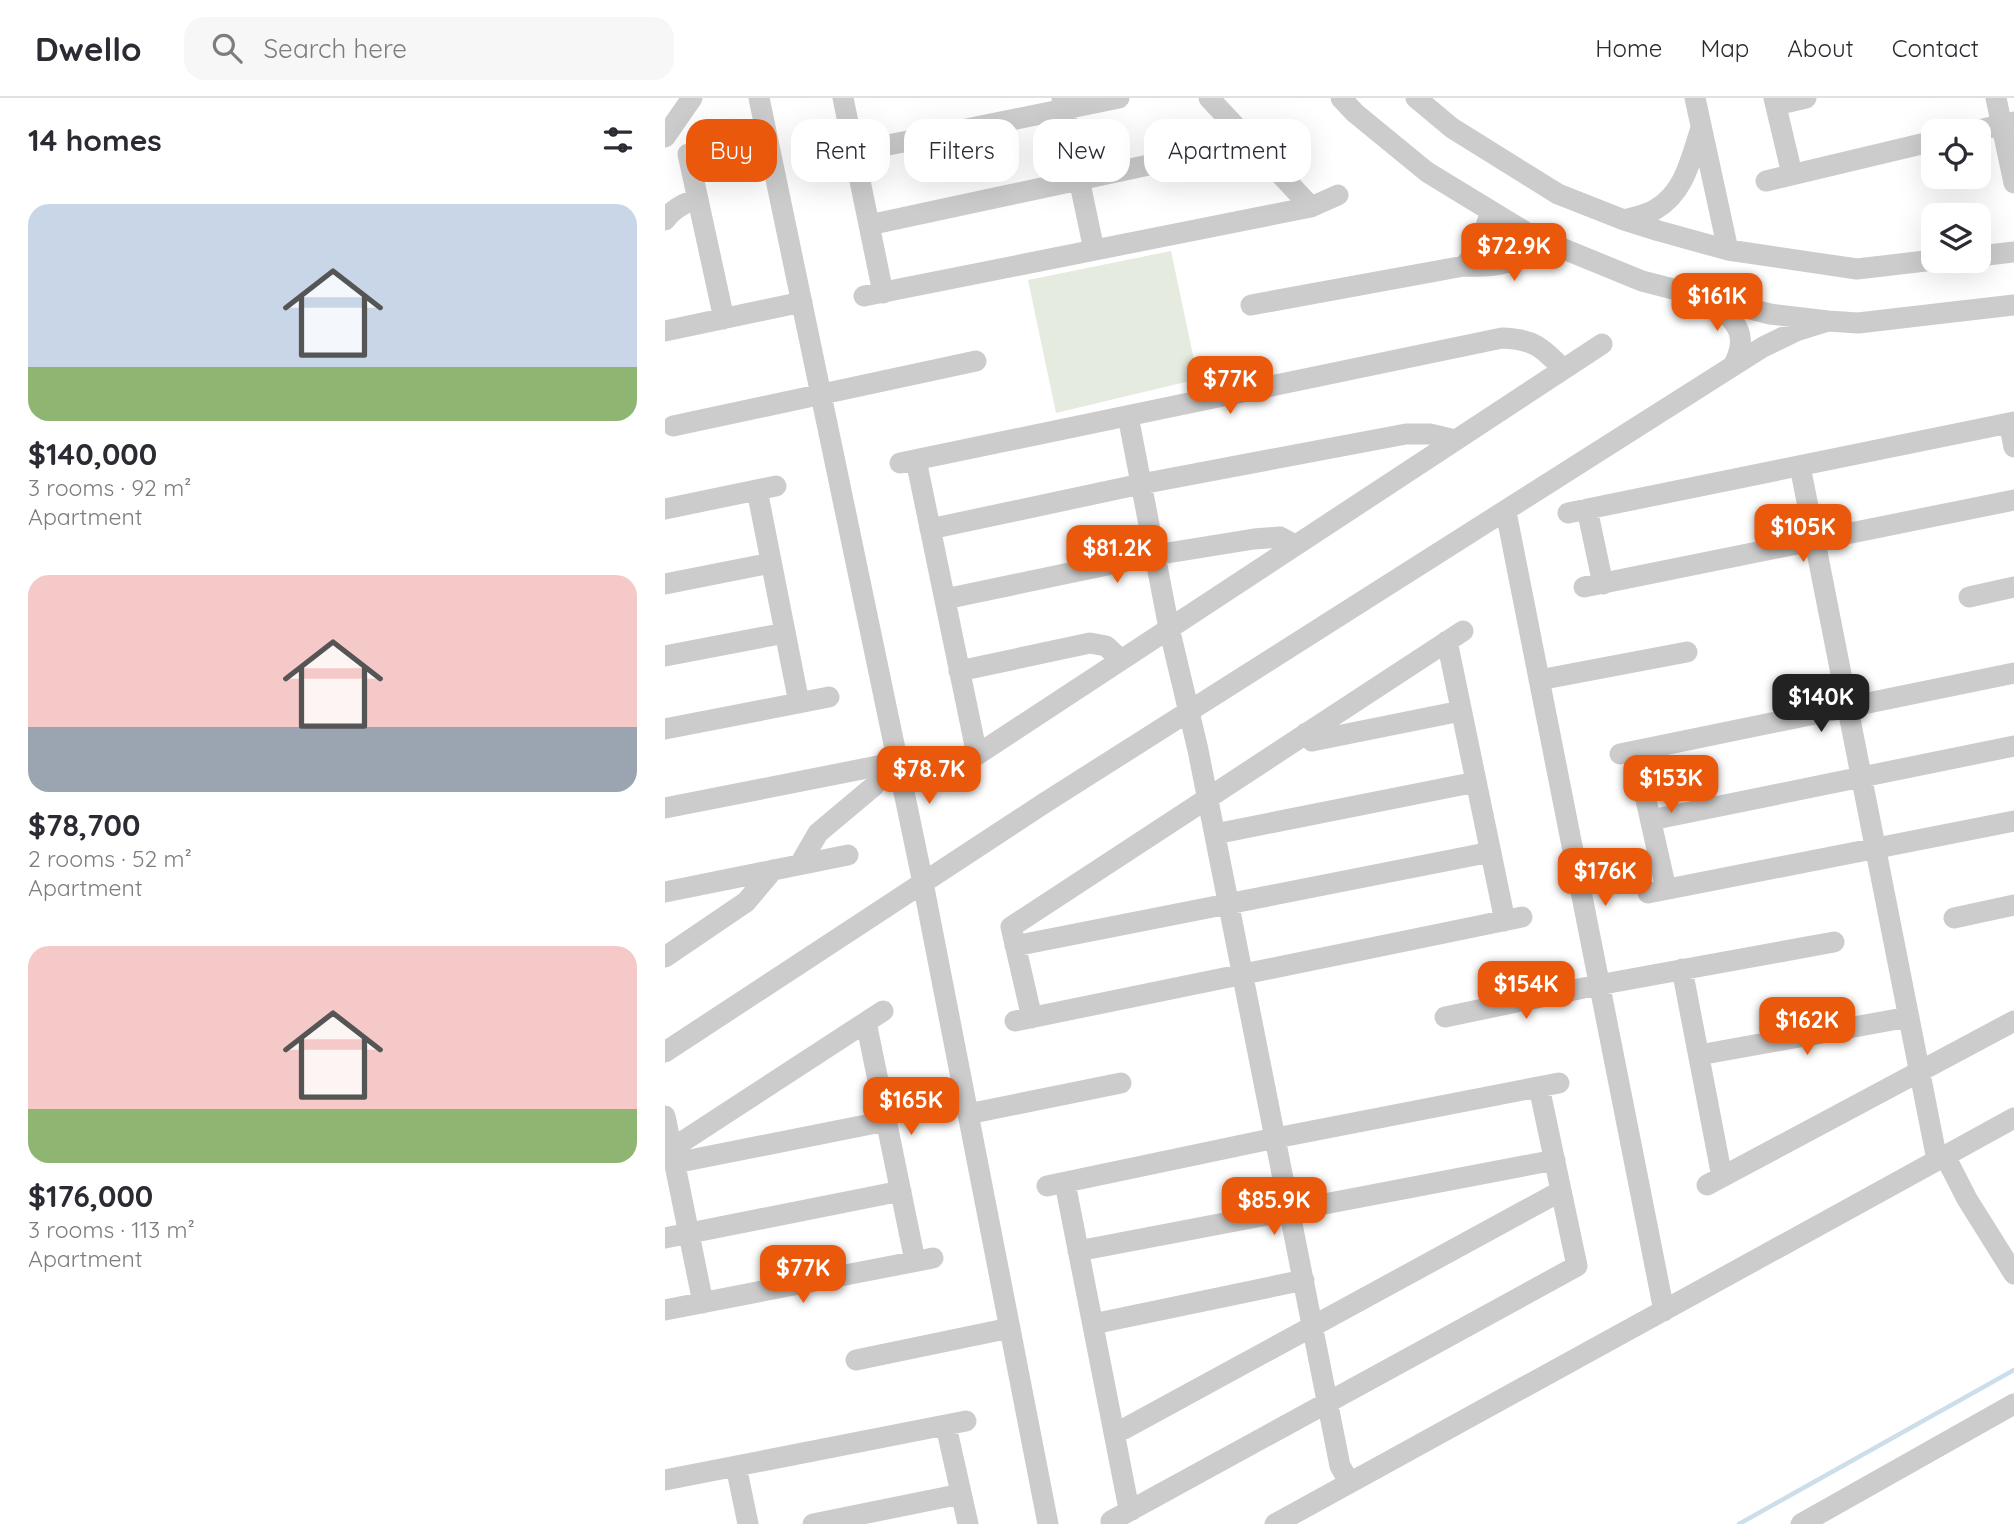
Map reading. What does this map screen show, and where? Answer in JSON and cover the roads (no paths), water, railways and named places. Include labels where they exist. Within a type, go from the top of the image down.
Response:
[{"type":"street","points":[[665,137],[692,98]]},
{"type":"street","points":[[759,98],[821,395],[893,763],[923,883],[1048,1524]]},
{"type":"street","points":[[843,98],[847,119]]},
{"type":"street","points":[[890,144],[1064,104],[1119,98]]},
{"type":"street","points":[[1209,98],[1229,119]]},
{"type":"street","points":[[1341,98],[1355,113],[1427,172],[1491,211],[1543,241],[1642,281],[1770,314],[1858,323],[2014,304]]},
{"type":"street","points":[[1416,98],[1452,128],[1558,194],[1624,220],[1728,250],[1857,269],[1921,262]]},
{"type":"street","points":[[1695,98],[1728,250]]},
{"type":"street","points":[[1792,174],[1775,102],[1806,98]]},
{"type":"street","points":[[1996,98],[2008,123],[2014,183]]},
{"type":"street","points":[[1624,220],[1655,210],[1671,199],[1683,181],[1701,126]]},
{"type":"street","points":[[1766,181],[1921,144]]},
{"type":"street","points":[[694,182],[724,319]]},
{"type":"street","points":[[860,182],[869,225],[873,294],[1311,207],[1339,195]]},
{"type":"street","points":[[869,225],[1074,182]]},
{"type":"street","points":[[1079,182],[1094,250]]},
{"type":"street","points":[[1288,182],[1311,207]]},
{"type":"street","points":[[665,220],[671,212],[687,202],[697,200]]},
{"type":"street","points":[[1464,266],[1484,238],[1491,211]]},
{"type":"street","points":[[1251,305],[1464,266],[1483,267],[1516,261],[1543,241]]},
{"type":"street","points":[[1991,255],[2014,252]]},
{"type":"street","points":[[1712,300],[1735,320],[1741,338],[1739,354],[1733,366]]},
{"type":"street","points":[[665,331],[802,302]]},
{"type":"street","points":[[665,1052],[1188,712],[1733,366],[1796,331],[1828,321]]},
{"type":"street","points":[[977,755],[930,529],[908,461],[1502,338],[1525,339],[1544,349],[1563,369]]},
{"type":"street","points":[[954,770],[1602,344]]},
{"type":"street","points":[[673,426],[976,361]]},
{"type":"street","points":[[1128,416],[1169,628],[1208,798],[1340,1466],[1350,1483]]},
{"type":"street","points":[[2014,447],[2012,423],[1578,511],[1593,585],[2014,500]]},
{"type":"street","points":[[930,529],[1141,484],[1406,434],[1430,433],[1455,440]]},
{"type":"street","points":[[1800,466],[1920,1072],[1941,1158],[2014,1274]]},
{"type":"street","points":[[665,509],[766,488],[771,563],[799,703]]},
{"type":"street","points":[[1506,512],[1664,1311]]},
{"type":"street","points":[[944,599],[1155,555],[1254,539],[1280,537],[1295,545]]},
{"type":"street","points":[[665,584],[771,563]]},
{"type":"street","points":[[1969,597],[2014,587]]},
{"type":"street","points":[[665,656],[785,633]]},
{"type":"street","points":[[1455,636],[1461,711],[1491,852],[1514,919],[1024,1019],[1010,927],[1455,636]]},
{"type":"street","points":[[960,671],[1090,643],[1106,646],[1121,660]]},
{"type":"street","points":[[1539,680],[1688,652]]},
{"type":"street","points":[[2014,673],[1628,753],[1651,820],[1657,891],[1874,846],[2014,821]]},
{"type":"street","points":[[665,729],[829,697]]},
{"type":"street","points":[[1306,733],[1312,741],[1461,711]]},
{"type":"street","points":[[1651,820],[2014,746]]},
{"type":"street","points":[[665,808],[893,763]]},
{"type":"street","points":[[800,864],[818,833],[874,786],[893,763]]},
{"type":"street","points":[[1215,834],[1476,782]]},
{"type":"street","points":[[1015,946],[1491,852]]},
{"type":"street","points":[[665,892],[848,855]]},
{"type":"street","points":[[665,957],[746,902],[773,870]]},
{"type":"street","points":[[1954,918],[2014,905]]},
{"type":"street","points":[[1445,1017],[1598,985],[1834,942]]},
{"type":"street","points":[[1682,969],[1699,1055],[1715,1181],[2014,1021]]},
{"type":"street","points":[[665,1310],[924,1259],[901,1191],[886,1121],[874,1017],[670,1155]]},
{"type":"street","points":[[1699,1055],[1909,1017]]},
{"type":"street","points":[[968,1114],[1121,1083]]},
{"type":"street","points":[[1111,1521],[1132,1510],[1328,1404],[1577,1266],[1555,1160],[1549,1085],[1276,1138],[1056,1185],[1078,1251],[1128,1504],[1132,1510]]},
{"type":"street","points":[[665,1116],[670,1155],[703,1303]]},
{"type":"street","points":[[1275,1524],[2014,1118]]},
{"type":"street","points":[[670,1155],[886,1121]]},
{"type":"street","points":[[1078,1251],[1555,1160]]},
{"type":"street","points":[[665,1238],[901,1191]]},
{"type":"street","points":[[1114,1432],[1124,1429],[1561,1191]]},
{"type":"street","points":[[1093,1324],[1304,1280]]},
{"type":"street","points":[[856,1360],[1010,1328]]},
{"type":"street","points":[[1801,1524],[2014,1404]]},
{"type":"street","points":[[665,1480],[956,1423],[961,1514],[813,1524]]},
{"type":"street","points":[[736,1465],[748,1524]]},
{"type":"waterway","points":[[1739,1524],[2014,1370]]}]
